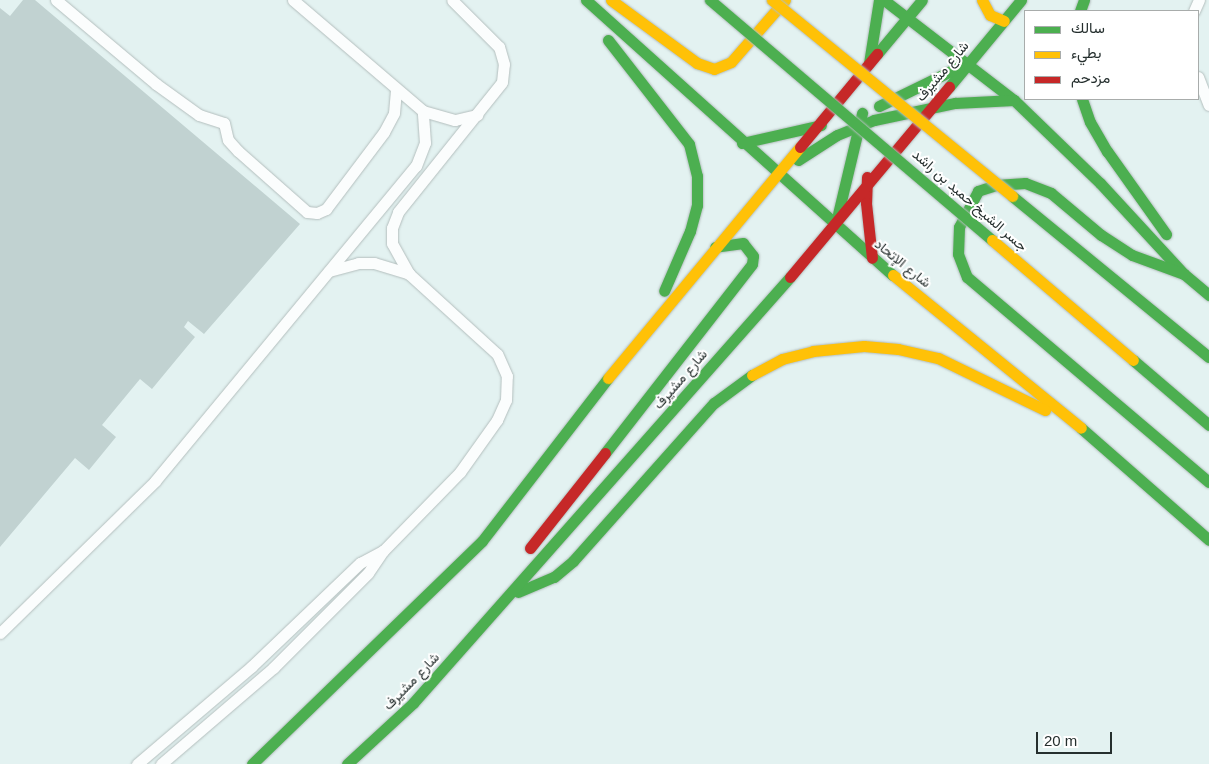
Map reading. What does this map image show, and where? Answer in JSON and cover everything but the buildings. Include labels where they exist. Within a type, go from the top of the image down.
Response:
[{"type":"main road","points":[[575,0],[673,120],[690,144],[697,176],[697,204],[678,266],[629,351]]},
{"type":"main road","name":"شارع الإتحاد","points":[[586,0],[742,143],[872,258],[1074,422],[1209,540]]},
{"type":"main road","points":[[611,0],[697,63],[714,69],[731,62],[784,0]]},
{"type":"main road","name":"جسر الشيخ حميد بن راشد","points":[[710,0],[1209,425]]},
{"type":"main road","name":"جسر الشيخ حميد بن راشد","points":[[772,0],[1209,357]]},
{"type":"main road","points":[[835,225],[860,125],[880,0]]},
{"type":"main road","points":[[884,0],[969,62],[1014,100],[1100,183],[1184,274],[1209,295]]},
{"type":"main road","points":[[252,764],[482,541],[629,351],[814,127],[922,0]]},
{"type":"main road","points":[[982,0],[990,15],[1004,21]]},
{"type":"main road","name":"شارع مشيرف","points":[[347,764],[413,703],[512,594],[835,225],[866,185],[1021,0]]},
{"type":"main road","points":[[894,52],[908,18]]},
{"type":"main road","points":[[742,143],[814,127],[877,107],[969,62]]},
{"type":"main road","points":[[872,258],[866,185],[874,120],[884,80]]},
{"type":"main road","points":[[777,174],[815,148],[874,120],[932,106],[1014,100]]},
{"type":"main road","points":[[1082,100],[1090,122],[1107,151],[1168,237],[1184,274]]},
{"type":"main road","points":[[1184,274],[1149,263],[1124,251],[1051,193],[1025,183],[996,185],[978,191],[960,226],[958,254],[971,281],[1209,482]]},
{"type":"main road","points":[[512,594],[520,560],[752,264],[749,248],[743,243],[735,242],[715,247]]},
{"type":"main road","points":[[512,594],[554,577],[573,561],[714,403],[744,380],[782,360],[813,352],[864,346],[898,348],[938,358],[1008,394],[1074,422]]},
{"type":"lane","points":[[56,0],[178,100],[207,119],[224,123],[228,140],[238,151],[307,212],[317,214],[326,210],[389,123],[394,113],[396,89]]},
{"type":"lane","points":[[293,0],[423,111],[450,119],[477,115]]},
{"type":"lane","points":[[162,764],[320,623],[368,573],[383,551],[460,472],[497,420],[506,400],[506,376],[497,354],[409,274],[392,244],[392,228],[398,212],[502,82],[504,64],[499,47],[488,33],[452,0]]},
{"type":"lane","points":[[1199,80],[1209,106]]},
{"type":"lane","points":[[0,633],[155,481],[326,272],[416,166],[425,143],[423,111]]},
{"type":"lane","points":[[326,272],[350,265],[374,263],[409,274]]},
{"type":"lane","points":[[137,764],[251,667],[360,563],[383,551]]},
{"type":"lane","points":[[162,744],[175,754]]},
{"type":"traffic: fast","points":[[586,0],[893,275]]},
{"type":"traffic: fast","points":[[710,0],[992,240]]},
{"type":"traffic: fast","points":[[869,63],[879,0]]},
{"type":"traffic: fast","points":[[884,0],[1014,100],[1100,183],[1184,274],[1209,295]]},
{"type":"traffic: fast","points":[[877,54],[922,0]]},
{"type":"traffic: fast","points":[[949,87],[1021,0]]},
{"type":"traffic: fast","points":[[1080,10],[1084,0]]},
{"type":"traffic: fast","points":[[608,40],[689,144],[697,176],[697,205],[690,231],[664,291]]},
{"type":"traffic: fast","points":[[879,106],[959,67]]},
{"type":"traffic: fast","points":[[798,160],[837,135],[874,120],[955,103],[1014,100]]},
{"type":"traffic: fast","points":[[1082,100],[1090,122],[1107,151],[1166,234]]},
{"type":"traffic: fast","points":[[838,214],[862,113]]},
{"type":"traffic: fast","points":[[742,143],[821,125]]},
{"type":"traffic: fast","points":[[1184,274],[1132,255],[1101,235],[1051,193],[1025,183],[996,185],[978,191],[959,227],[958,254],[967,277],[1209,482]]},
{"type":"traffic: fast","points":[[1012,196],[1209,357]]},
{"type":"traffic: fast","points":[[605,453],[752,264],[753,256],[743,243],[715,247]]},
{"type":"traffic: fast","points":[[347,764],[413,703],[790,277]]},
{"type":"traffic: fast","points":[[1133,360],[1209,425]]},
{"type":"traffic: fast","points":[[518,592],[554,577],[573,561],[714,403],[752,375]]},
{"type":"traffic: fast","points":[[252,764],[482,541],[608,378]]},
{"type":"traffic: fast","points":[[1081,428],[1209,540]]},
{"type":"traffic: slow","points":[[611,0],[697,63],[714,69],[731,62],[785,0]]},
{"type":"traffic: slow","points":[[772,0],[1012,196]]},
{"type":"traffic: slow","points":[[982,0],[990,15],[1004,21]]},
{"type":"traffic: slow","points":[[608,378],[800,147]]},
{"type":"traffic: slow","points":[[992,240],[1133,360]]},
{"type":"traffic: slow","points":[[893,275],[1081,428]]},
{"type":"traffic: slow","points":[[752,375],[782,359],[813,351],[864,346],[898,349],[938,358],[1045,410]]},
{"type":"traffic: jam","points":[[800,147],[877,54]]},
{"type":"traffic: jam","points":[[790,277],[949,87]]},
{"type":"traffic: jam","points":[[867,177],[866,203],[872,258]]},
{"type":"traffic: jam","points":[[530,548],[605,453]]}]
